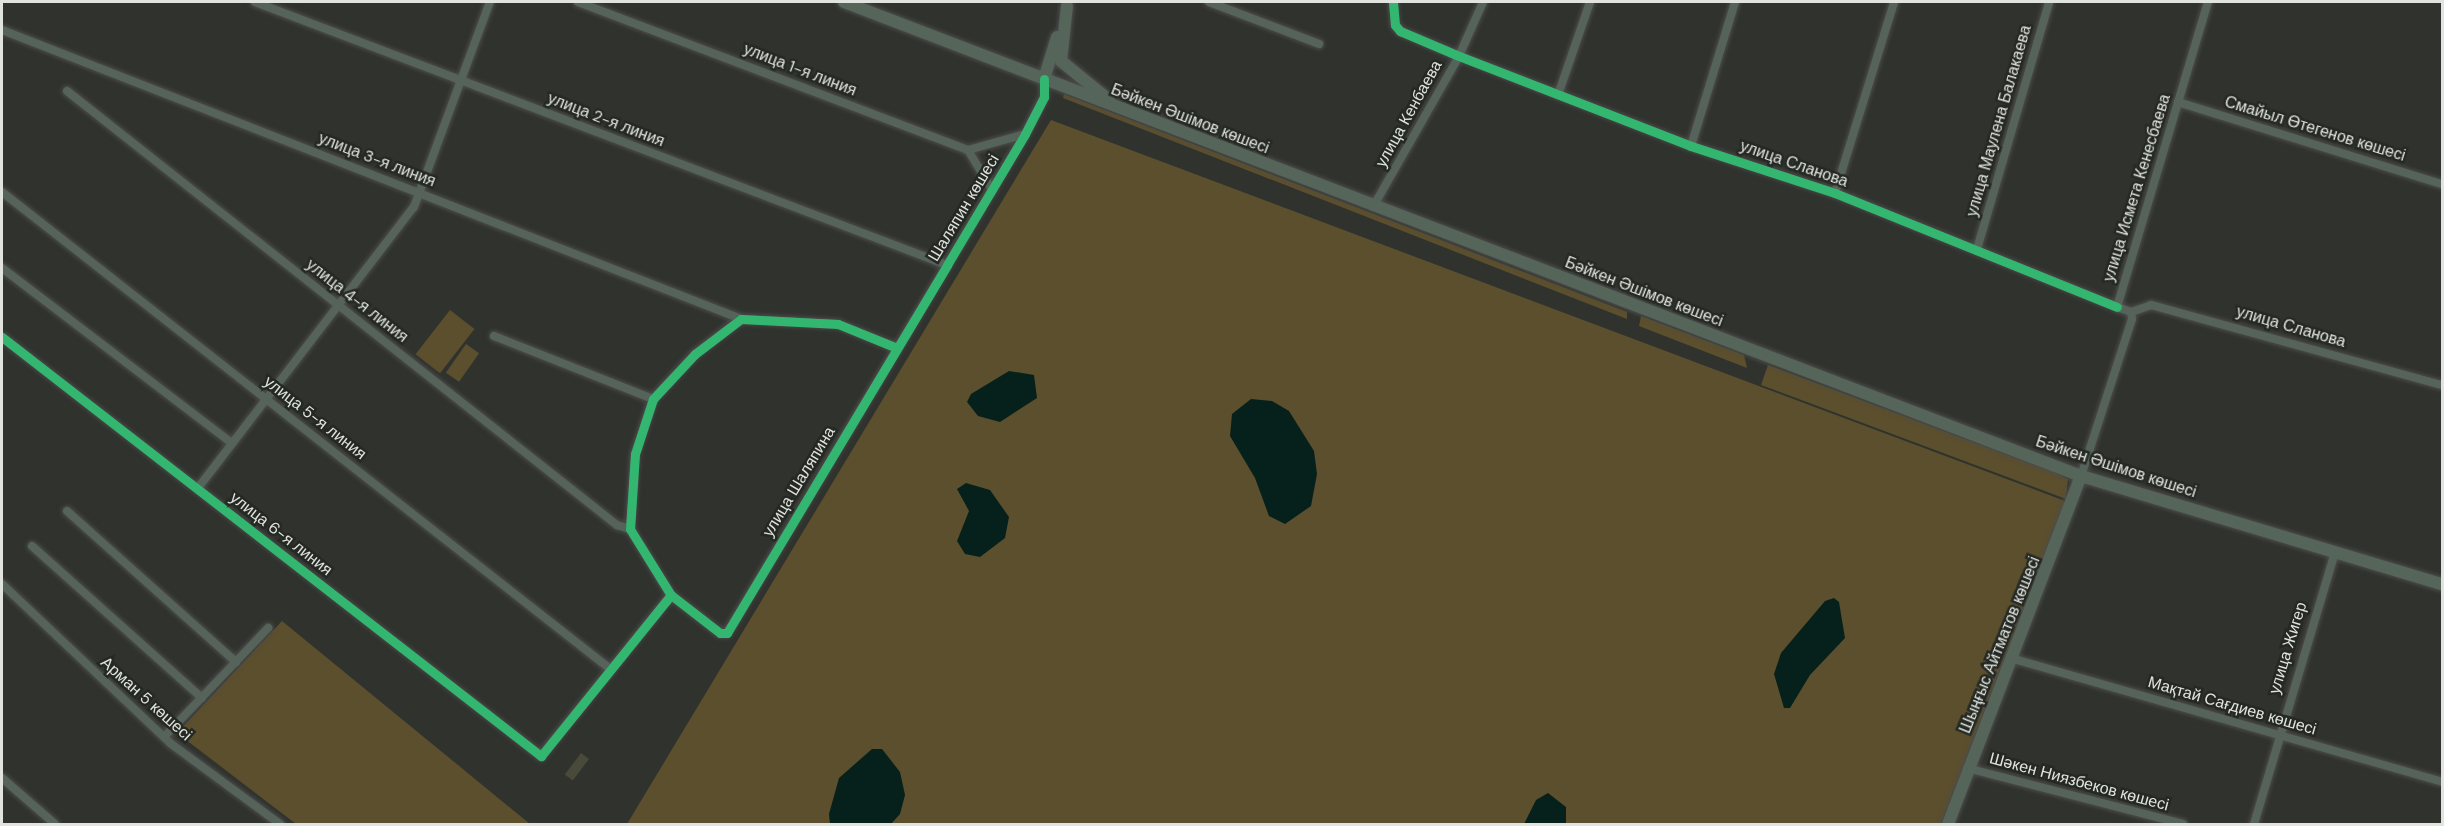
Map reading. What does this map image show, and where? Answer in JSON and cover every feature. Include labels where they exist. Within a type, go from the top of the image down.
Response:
[{"type":"main road","name":"Бәйкен Әшімов көшесі","points":[[844,2],[2081,477],[2442,584]]},
{"type":"main road","name":"Шаляпин көшесі","points":[[1044,79],[1064,3]]},
{"type":"main road","points":[[1064,3],[1060,54],[1064,66],[1124,111]]},
{"type":"main road","name":"Шыңғыс Айтматов көшесі","points":[[1948,825],[1967,768],[2014,659],[2081,477]]},
{"type":"street","name":"улица 2-я линия","points":[[255,2],[947,265]]},
{"type":"street","points":[[198,488],[414,207],[490,2]]},
{"type":"street","name":"улица 1-я линия","points":[[578,2],[968,150]]},
{"type":"street","points":[[1209,2],[1319,44]]},
{"type":"street","name":"улица Сланова","points":[[1393,2],[1395,26],[1400,31],[1459,56],[1691,146],[1835,193],[2117,307]]},
{"type":"street","name":"улица Кенбаева","points":[[1373,207],[1459,56],[1483,2]]},
{"type":"street","points":[[1558,95],[1590,2]]},
{"type":"street","points":[[1691,146],[1735,2]]},
{"type":"street","points":[[1835,193],[1894,2]]},
{"type":"street","name":"улица Маулена Балакаева","points":[[1977,249],[2049,2]]},
{"type":"street","name":"улица Исмета Кенесбаева","points":[[2131,312],[2117,307],[2208,2]]},
{"type":"street","name":"улица 3-я линия","points":[[2,30],[741,319],[838,324],[897,348]]},
{"type":"street","name":"Шаляпин көшесі","points":[[897,348],[1025,134],[1044,97],[1044,79]]},
{"type":"street","name":"улица 4-я линия","points":[[67,91],[617,525],[630,530]]},
{"type":"street","name":"Смайыл Өтегенов көшесі","points":[[2178,102],[2442,184]]},
{"type":"street","points":[[992,190],[968,150],[1025,134]]},
{"type":"street","name":"улица 5-я линия","points":[[2,192],[609,668]]},
{"type":"street","points":[[2,268],[232,443]]},
{"type":"street","name":"улица Сланова","points":[[2131,312],[2151,305],[2442,385]]},
{"type":"street","points":[[2081,477],[2131,312]]},
{"type":"street","points":[[609,668],[670,595],[630,530],[634,454],[653,399],[695,354],[741,319]]},
{"type":"street","points":[[494,336],[653,399]]},
{"type":"street","name":"улица 6-я линия","points":[[2,337],[541,756],[609,668]]},
{"type":"street","name":"улица Шаляпина","points":[[670,595],[720,633],[727,633],[897,348]]},
{"type":"street","points":[[67,511],[236,662]]},
{"type":"street","points":[[32,546],[202,698]]},
{"type":"street","name":"улица Жигер","points":[[2254,825],[2335,552]]},
{"type":"street","name":"Арман 5 көшесі","points":[[2,584],[165,738],[280,825]]},
{"type":"street","points":[[165,738],[268,628]]},
{"type":"street","name":"Мақтай Сағдиев көшесі","points":[[2014,659],[2442,782]]},
{"type":"street","name":"Шәкен Ниязбеков көшесі","points":[[1967,768],[2183,825]]},
{"type":"street","points":[[2,778],[55,825]]},
{"type":"shaded area","points":[[1064,94],[1627,312],[1627,319],[1063,98]]},
{"type":"shaded area","points":[[1051,120],[2065,501],[1941,824],[627,824]]},
{"type":"shaded area","points":[[450,310],[474,329],[440,373],[416,354]]},
{"type":"shaded area","points":[[1641,316],[1744,355],[1747,368],[1639,326]]},
{"type":"shaded area","points":[[466,344],[479,353],[459,382],[446,373]]},
{"type":"shaded area","points":[[1768,365],[2056,473],[2068,479],[2066,499],[1761,385]]},
{"type":"shaded area","points":[[282,621],[530,824],[296,824],[177,733]]},
{"type":"water","points":[[1009,371],[1034,375],[1037,398],[1000,422],[978,416],[967,402],[971,394]]},
{"type":"water","points":[[1251,399],[1272,401],[1289,411],[1314,451],[1317,474],[1311,506],[1285,524],[1269,516],[1255,478],[1230,436],[1232,414]]},
{"type":"water","points":[[966,483],[990,490],[1009,517],[1005,538],[980,557],[965,554],[957,541],[969,511],[957,489]]},
{"type":"water","points":[[1834,598],[1839,602],[1845,638],[1810,675],[1790,708],[1784,708],[1774,674],[1781,653],[1825,601]]},
{"type":"water","points":[[872,749],[882,749],[900,772],[905,795],[900,814],[891,824],[830,824],[829,814],[839,778]]},
{"type":"water","points":[[1548,793],[1566,807],[1566,824],[1524,824],[1536,800]]},
{"type":"building","points":[[581,753],[589,759],[573,781],[565,775]]},
{"type":"cycle path","points":[[1393,2],[1395,25],[1400,31],[1459,56],[1691,146],[1835,193],[2117,307]]},
{"type":"cycle path","points":[[897,348],[838,324],[741,319],[695,354],[653,399],[635,454],[630,529],[671,595],[720,633],[727,633],[1025,134],[1044,97],[1044,79]]},
{"type":"cycle path","points":[[2,337],[541,756],[671,595]]}]
